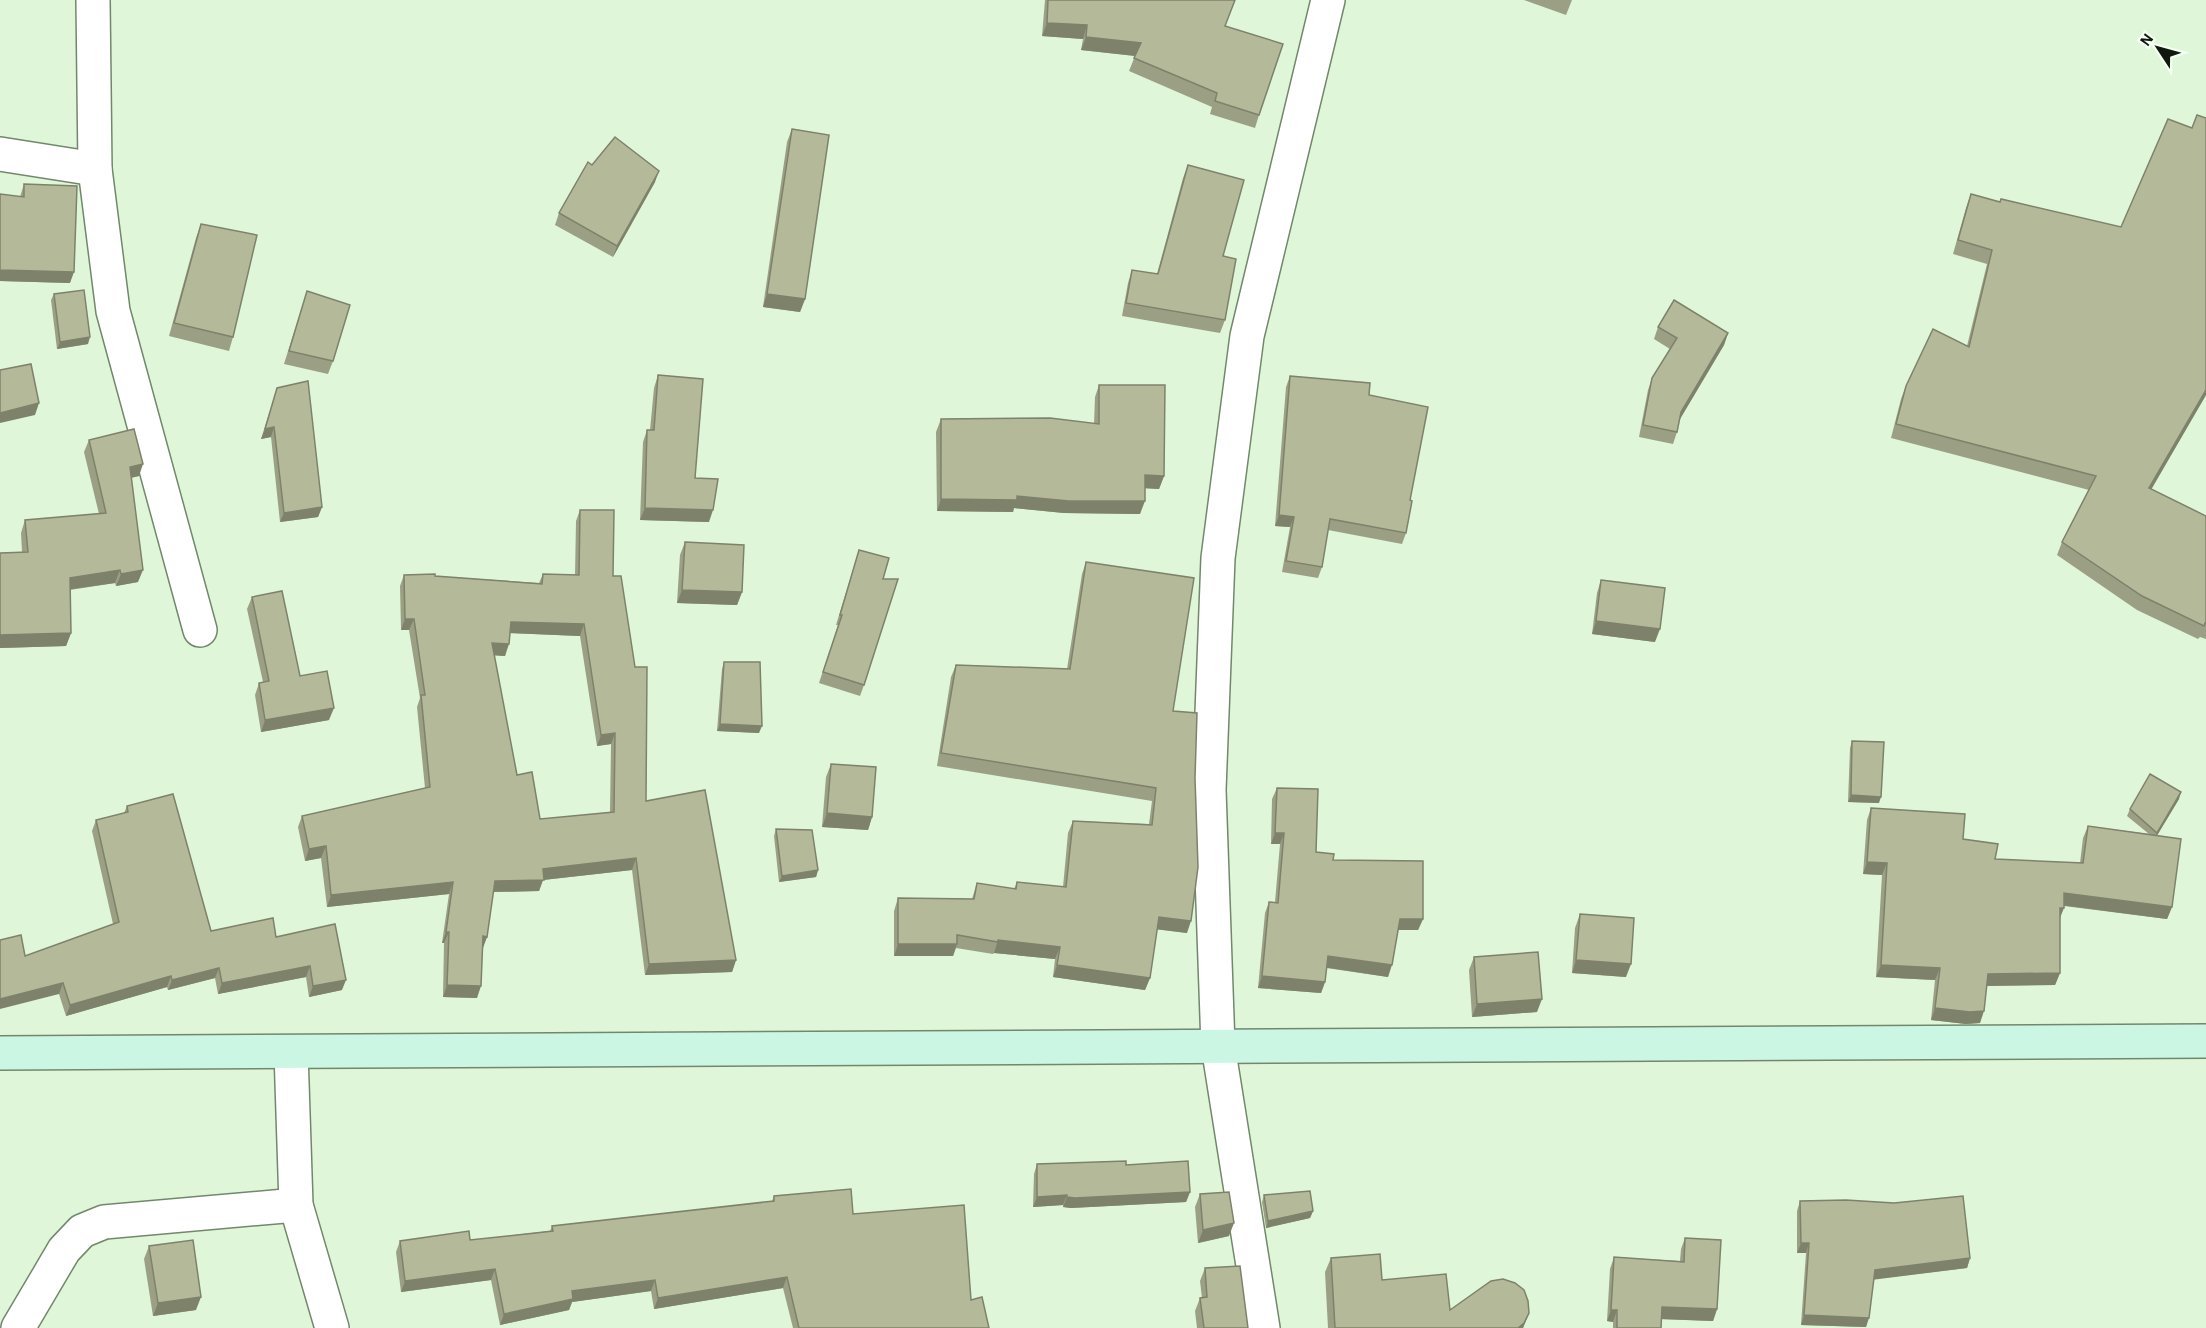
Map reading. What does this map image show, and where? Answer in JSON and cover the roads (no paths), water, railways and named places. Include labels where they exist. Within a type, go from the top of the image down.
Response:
[{"type":"main road","points":[[0,1053],[2206,1041]]},
{"type":"street","points":[[93,0],[95,169],[113,311],[200,630]]},
{"type":"street","points":[[1263,1328],[1218,1046],[1209,790],[1218,558],[1247,336],[1328,0]]},
{"type":"street","points":[[0,154],[95,169]]},
{"type":"street","points":[[291,1052],[296,1205],[332,1328]]},
{"type":"street","points":[[18,1328],[64,1250],[82,1231],[104,1222],[296,1205]]}]
